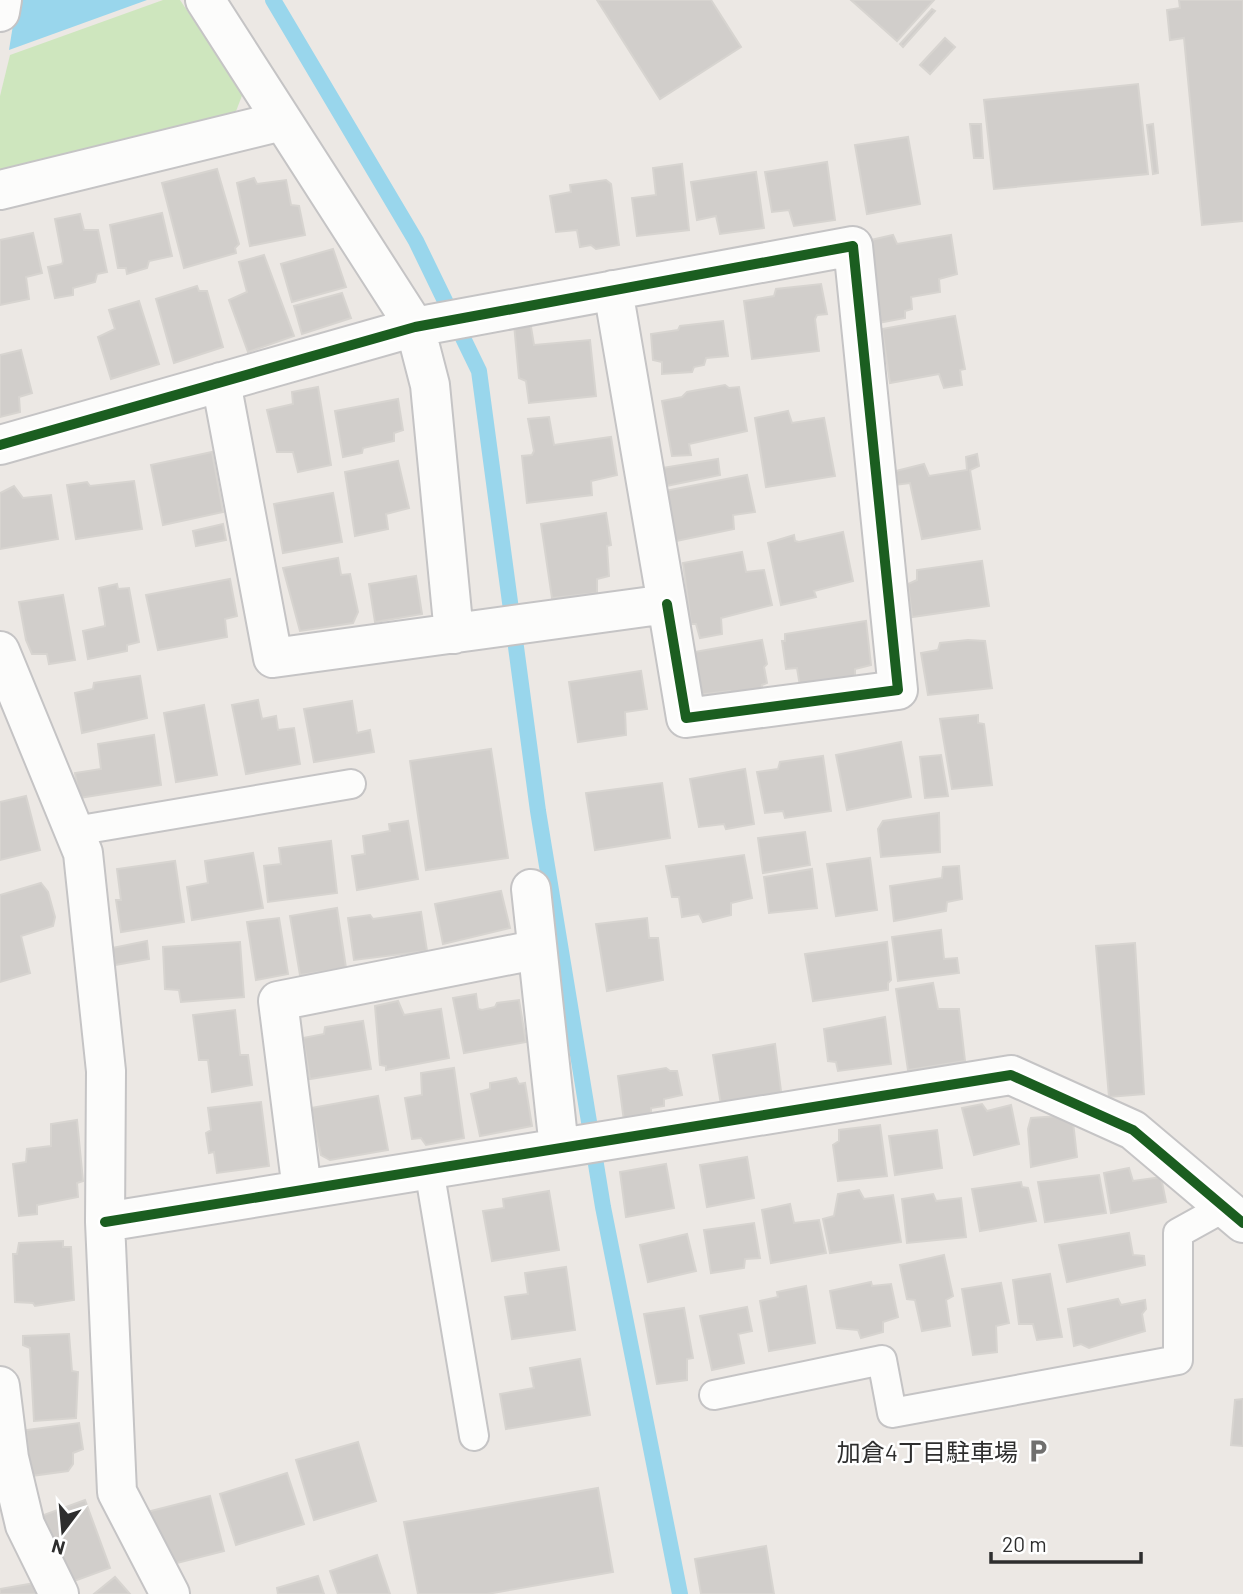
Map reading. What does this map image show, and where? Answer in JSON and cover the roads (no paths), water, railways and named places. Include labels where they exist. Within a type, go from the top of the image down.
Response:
[{"type":"street","points":[[0,12],[2,0]]},
{"type":"street","points":[[205,0],[282,121],[427,325],[430,385],[454,634]]},
{"type":"street","points":[[0,190],[282,121]]},
{"type":"street","points":[[0,445],[427,325],[480,314],[853,246],[898,690],[686,718],[613,290]]},
{"type":"street","points":[[221,382],[273,658],[667,604]]},
{"type":"street","points":[[0,651],[83,853],[106,1071],[105,1222],[117,1492],[170,1594]]},
{"type":"street","points":[[531,889],[535,950],[564,1147]]},
{"type":"street","points":[[302,1190],[278,1001],[535,950]]},
{"type":"street","points":[[105,1222],[1011,1075],[1133,1130],[1234,1215]]},
{"type":"street","points":[[0,1386],[9,1458],[12,1528],[59,1594]]},
{"type":"lane","points":[[75,831],[351,784]]},
{"type":"lane","points":[[429,1169],[474,1436]]},
{"type":"lane","points":[[715,1395],[882,1360],[892,1413],[1178,1360],[1178,1233],[1234,1215]]},
{"type":"water","points":[[17,0],[147,0],[9,50]]},
{"type":"waterway","points":[[273,0],[416,241],[479,371],[538,811],[603,1207],[680,1594]]},
{"type":"place","name":"加倉4丁目駐車場","points":[[1038,1451]]}]
